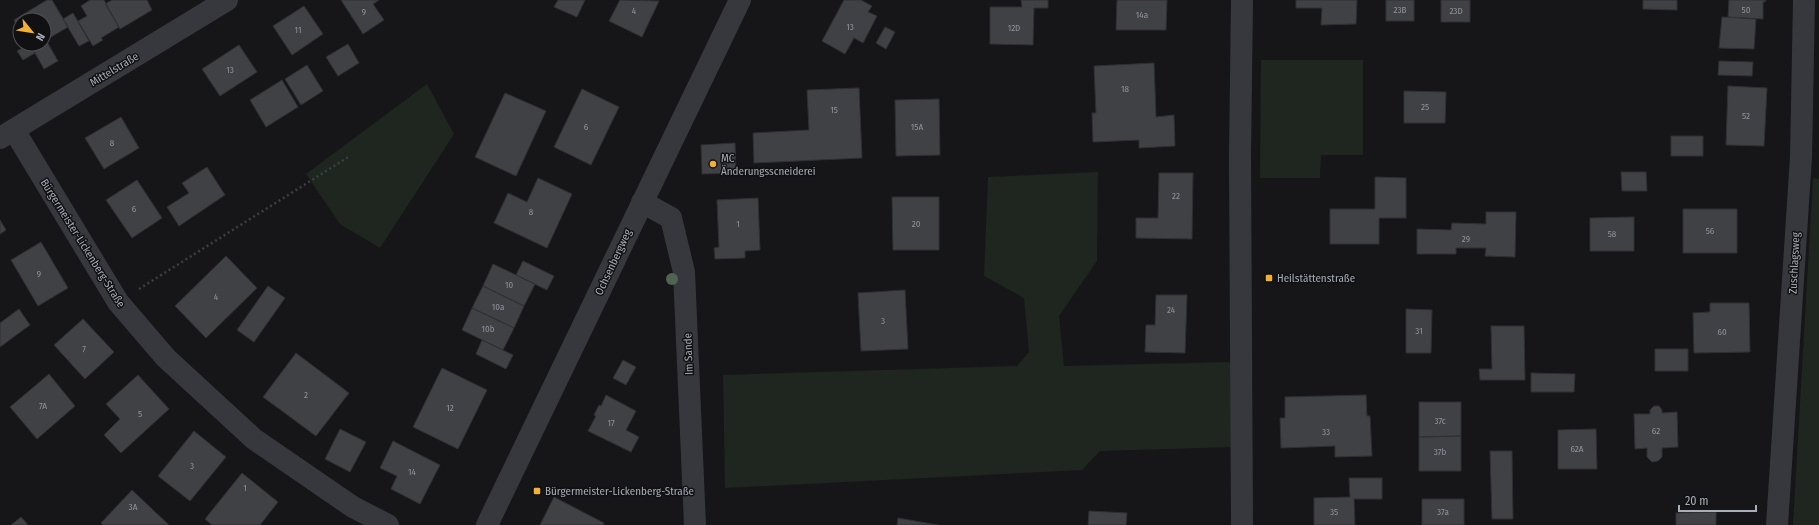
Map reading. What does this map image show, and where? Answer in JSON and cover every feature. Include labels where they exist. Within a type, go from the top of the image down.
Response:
[{"type":"street","name":"Mittelstraße","points":[[7,134],[227,0]]},
{"type":"street","name":"Ochsenbergweg","points":[[487,525],[740,0]]},
{"type":"street","points":[[1242,0],[1240,155],[1242,525]]},
{"type":"street","name":"Zuschlagsweg","points":[[1777,525],[1801,157],[1804,0]]},
{"type":"street","name":"Bürgermeister-Lickenberg-Straße","points":[[7,134],[118,302],[166,358],[254,439],[353,508],[388,525]]},
{"type":"street","name":"Im Sande","points":[[642,202],[672,218],[684,272],[695,525]]},
{"type":"path","points":[[118,302],[350,156]]},
{"type":"shaded area","points":[[1261,60],[1363,60],[1363,155],[1321,155],[1320,178],[1260,178]]},
{"type":"shaded area","points":[[427,84],[454,134],[380,248],[340,224],[306,174]]},
{"type":"shaded area","points":[[1098,172],[1097,261],[1059,316],[1064,366],[1231,362],[1232,447],[1100,451],[1082,470],[725,488],[723,375],[1017,366],[1029,352],[1024,298],[984,276],[988,177]]},
{"type":"shaded area","points":[[1813,178],[1819,179],[1819,525],[1793,525]]},
{"type":"building","points":[[47,0],[52,0],[68,27],[52,36],[52,12],[27,12]]},
{"type":"building","points":[[90,0],[104,0],[119,27],[101,38],[103,40],[93,46],[78,21],[87,16],[81,6]]},
{"type":"building","points":[[112,0],[147,0],[152,10],[120,29],[105,4]]},
{"type":"building","points":[[341,0],[379,0],[373,4],[384,20],[363,34]]},
{"type":"building","points":[[558,0],[585,0],[577,17],[554,7]]},
{"type":"building","points":[[620,0],[659,1],[642,37],[609,21]]},
{"type":"building","points":[[844,0],[861,0],[872,6],[868,12],[877,16],[863,43],[854,38],[845,54],[822,41]]},
{"type":"building","points":[[1021,0],[1048,0],[1048,8],[1034,8],[1033,45],[990,44],[990,7],[1022,7]]},
{"type":"building","points":[[1117,0],[1167,0],[1166,30],[1116,30]]},
{"type":"building","points":[[1296,0],[1357,0],[1356,24],[1321,25],[1322,8],[1296,8]]},
{"type":"building","points":[[1386,0],[1414,0],[1414,21],[1386,21]]},
{"type":"building","points":[[1441,0],[1470,0],[1470,22],[1441,22]]},
{"type":"building","points":[[1643,0],[1677,0],[1677,10],[1643,9]]},
{"type":"building","points":[[1729,0],[1766,0],[1763,2],[1763,19],[1728,17]]},
{"type":"building","points":[[304,6],[323,34],[292,55],[273,26]]},
{"type":"building","points":[[73,13],[89,41],[79,46],[63,19]]},
{"type":"building","points":[[1722,17],[1756,19],[1754,49],[1719,48]]},
{"type":"building","points":[[885,27],[895,32],[886,49],[876,43]]},
{"type":"building","points":[[348,44],[359,63],[338,76],[326,57]]},
{"type":"building","points":[[239,45],[257,72],[220,96],[202,69]]},
{"type":"building","points":[[52,50],[58,61],[44,69],[34,52],[52,52]]},
{"type":"building","points":[[18,52],[34,52],[35,53],[23,60]]},
{"type":"building","points":[[1719,61],[1753,62],[1752,76],[1718,75]]},
{"type":"building","points":[[1154,63],[1156,117],[1174,115],[1175,146],[1139,148],[1139,140],[1093,142],[1092,113],[1096,113],[1094,66]]},
{"type":"building","points":[[307,65],[323,91],[301,105],[285,79]]},
{"type":"building","points":[[282,80],[298,107],[266,127],[250,100]]},
{"type":"building","points":[[1728,86],[1767,88],[1764,146],[1726,145]]},
{"type":"building","points":[[859,88],[862,158],[754,163],[753,133],[809,130],[807,90]]},
{"type":"building","points":[[582,89],[619,107],[591,165],[554,147]]},
{"type":"building","points":[[1404,91],[1446,92],[1445,123],[1404,123]]},
{"type":"building","points":[[505,93],[546,111],[516,176],[475,157]]},
{"type":"building","points":[[939,99],[940,155],[896,156],[895,100]]},
{"type":"building","points":[[121,117],[139,148],[104,169],[85,138]]},
{"type":"building","points":[[1671,136],[1703,136],[1703,156],[1671,156]]},
{"type":"building","points":[[735,143],[736,173],[702,174],[701,145]]},
{"type":"building","points":[[207,167],[225,195],[179,226],[167,207],[189,193],[182,183]]},
{"type":"building","points":[[1621,172],[1646,172],[1647,191],[1622,191]]},
{"type":"building","points":[[1159,173],[1193,173],[1192,239],[1136,238],[1136,218],[1158,218]]},
{"type":"building","points":[[1375,177],[1406,178],[1406,218],[1379,218],[1379,244],[1330,244],[1330,209],[1375,209]]},
{"type":"building","points":[[538,178],[572,194],[547,248],[494,223],[508,193],[527,202]]},
{"type":"building","points":[[137,180],[162,218],[132,238],[106,200]]},
{"type":"building","points":[[892,197],[939,197],[939,250],[893,250]]},
{"type":"building","points":[[758,198],[760,250],[745,251],[745,258],[715,259],[714,248],[719,247],[717,200]]},
{"type":"building","points":[[1683,209],[1737,209],[1737,253],[1683,253]]},
{"type":"building","points":[[1486,212],[1516,212],[1515,257],[1485,256],[1486,248],[1456,248],[1456,254],[1417,254],[1417,229],[1451,230],[1452,223],[1486,224]]},
{"type":"building","points":[[1634,217],[1634,251],[1590,251],[1590,218]]},
{"type":"building","points":[[0,220],[6,230],[0,234]]},
{"type":"building","points":[[41,242],[68,288],[38,306],[11,260]]},
{"type":"building","points":[[226,256],[257,288],[206,338],[175,306]]},
{"type":"building","points":[[523,261],[554,276],[547,290],[516,275]]},
{"type":"building","points":[[493,264],[535,284],[524,306],[483,286]]},
{"type":"building","points":[[268,286],[285,298],[254,342],[237,330]]},
{"type":"building","points":[[483,286],[524,306],[514,328],[472,308]]},
{"type":"building","points":[[905,290],[908,349],[861,351],[858,293]]},
{"type":"building","points":[[1156,295],[1187,295],[1185,353],[1145,352],[1146,325],[1155,325]]},
{"type":"building","points":[[1710,303],[1749,303],[1750,352],[1694,353],[1693,313],[1710,312]]},
{"type":"building","points":[[472,308],[514,328],[503,350],[462,330]]},
{"type":"building","points":[[19,309],[30,325],[0,347],[0,323]]},
{"type":"building","points":[[1406,309],[1432,310],[1431,353],[1406,353]]},
{"type":"building","points":[[83,319],[114,352],[85,379],[54,345]]},
{"type":"building","points":[[1491,326],[1524,326],[1525,380],[1480,380],[1479,369],[1492,369]]},
{"type":"building","points":[[482,340],[513,355],[506,369],[476,354]]},
{"type":"building","points":[[1655,349],[1688,349],[1688,371],[1655,371]]},
{"type":"building","points":[[296,353],[349,393],[316,436],[263,397]]},
{"type":"building","points":[[623,360],[636,367],[626,385],[613,378]]},
{"type":"building","points":[[442,368],[487,390],[458,449],[413,427]]},
{"type":"building","points":[[1531,373],[1575,374],[1574,392],[1531,392]]},
{"type":"building","points":[[49,374],[75,406],[37,439],[10,407]]},
{"type":"building","points":[[138,375],[169,409],[121,453],[104,435],[120,419],[106,404]]},
{"type":"building","points":[[606,395],[636,411],[626,430],[639,437],[631,452],[588,431],[596,416],[594,415],[599,405],[601,406]]},
{"type":"building","points":[[1366,395],[1367,416],[1370,416],[1372,456],[1335,457],[1335,446],[1281,448],[1280,418],[1285,418],[1285,397]]},
{"type":"building","points":[[1419,402],[1461,402],[1461,436],[1419,437]]},
{"type":"building","points":[[1654,406],[1659,406],[1662,413],[1677,412],[1678,447],[1662,448],[1662,457],[1658,461],[1652,462],[1647,457],[1647,448],[1635,449],[1634,414],[1650,414],[1650,410]]},
{"type":"building","points":[[340,429],[366,442],[350,472],[325,459]]},
{"type":"building","points":[[1596,429],[1597,469],[1558,469],[1558,430]]},
{"type":"building","points":[[194,431],[226,457],[190,501],[158,476]]},
{"type":"building","points":[[1461,436],[1461,471],[1419,471],[1419,437]]},
{"type":"building","points":[[393,441],[440,465],[420,504],[391,489],[397,476],[380,468]]},
{"type":"building","points":[[1490,451],[1512,451],[1513,519],[1492,519]]},
{"type":"building","points":[[242,473],[278,502],[260,525],[212,525],[205,519]]},
{"type":"building","points":[[1349,478],[1382,478],[1382,499],[1354,499],[1355,525],[1314,525],[1314,498],[1350,497]]},
{"type":"building","points":[[132,490],[169,525],[103,525],[101,523]]},
{"type":"building","points":[[554,497],[604,523],[603,525],[540,525]]},
{"type":"building","points":[[1422,499],[1464,499],[1464,525],[1422,525]]},
{"type":"building","points":[[1089,511],[1127,513],[1126,525],[1088,525]]},
{"type":"building","points":[[1716,512],[1716,525],[1676,525],[1676,513]]},
{"type":"building","points":[[21,517],[28,525],[11,525]]},
{"type":"building","points":[[898,518],[938,525],[897,525]]},
{"type":"place","name":"MC Änderungsscneiderei","points":[[713,164]]},
{"type":"place","name":"Heilstättenstraße","points":[[1269,278]]},
{"type":"place","name":"Bürgermeister-Lickenberg-Straße","points":[[537,491]]}]
